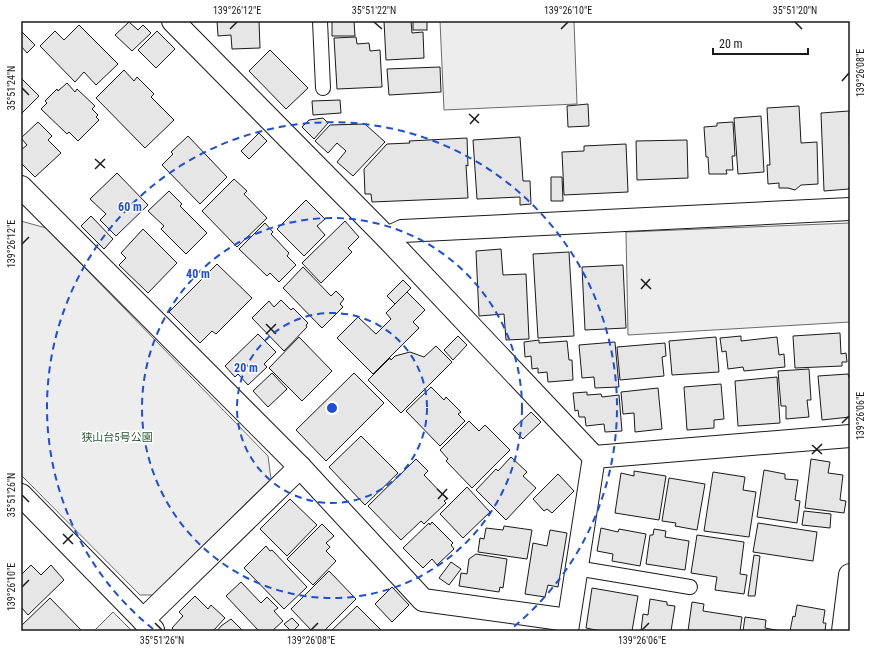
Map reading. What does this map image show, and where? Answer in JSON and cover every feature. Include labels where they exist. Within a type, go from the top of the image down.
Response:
[{"type":"street","points":[[173,21],[387,238],[594,457]]},
{"type":"street","points":[[23,194],[300,467],[423,600],[567,626],[594,457]]},
{"type":"street","points":[[387,238],[402,231],[850,209]]},
{"type":"street","points":[[594,457],[850,436]]},
{"type":"street","points":[[21,495],[148,626],[300,467]]},
{"type":"street","points":[[843,631],[850,575]]},
{"type":"lane","points":[[320,21],[323,88]]},
{"type":"lane","points":[[576,568],[690,587]]},
{"type":"shaded area","points":[[440,21],[574,21],[577,104],[444,110]]},
{"type":"shaded area","name":"狭山台5号公園","points":[[21,221],[46,228],[268,456],[271,479],[154,595],[140,595],[21,475]]},
{"type":"shaded area","points":[[850,223],[850,322],[628,335],[626,232]]},
{"type":"shaded area","points":[[113,612],[132,631],[94,631]]},
{"type":"building","points":[[217,21],[259,21],[260,48],[232,49],[231,35],[218,36]]},
{"type":"building","points":[[332,21],[354,21],[355,36],[332,36]]},
{"type":"building","points":[[384,21],[411,21],[412,33],[423,32],[424,58],[386,60]]},
{"type":"building","points":[[413,21],[427,21],[427,30],[413,30]]},
{"type":"building","points":[[129,22],[138,30],[143,25],[151,33],[132,51],[115,35]]},
{"type":"building","points":[[79,25],[118,64],[96,85],[84,72],[75,82],[40,46],[55,31],[64,40]]},
{"type":"building","points":[[21,31],[35,45],[27,53],[21,46]]},
{"type":"building","points":[[157,31],[175,49],[156,68],[138,50]]},
{"type":"building","points":[[356,37],[357,44],[369,43],[370,51],[380,50],[382,87],[337,89],[334,38]]},
{"type":"building","points":[[270,50],[308,88],[286,109],[249,71]]},
{"type":"building","points":[[440,67],[441,92],[389,95],[387,69]]},
{"type":"building","points":[[124,70],[134,81],[137,77],[154,94],[151,97],[174,120],[145,148],[96,98]]},
{"type":"building","points":[[21,78],[39,96],[21,114]]},
{"type":"building","points":[[67,83],[75,92],[77,89],[95,106],[92,109],[98,115],[96,117],[99,120],[78,141],[69,132],[67,134],[41,109],[47,103],[45,101],[57,89],[58,91]]},
{"type":"building","points":[[340,100],[341,113],[313,115],[312,101]]},
{"type":"building","points":[[588,104],[589,126],[568,127],[567,106]]},
{"type":"building","points":[[799,106],[801,143],[817,142],[818,184],[801,185],[795,190],[779,188],[779,183],[768,184],[767,165],[770,165],[767,108]]},
{"type":"building","points":[[849,111],[850,188],[824,191],[821,113]]},
{"type":"building","points":[[761,116],[764,172],[738,174],[734,118]]},
{"type":"building","points":[[323,118],[328,123],[314,139],[302,127],[309,120]]},
{"type":"building","points":[[38,122],[52,136],[48,140],[61,153],[35,177],[21,163],[21,150],[27,145],[21,138]]},
{"type":"building","points":[[733,122],[735,156],[732,156],[733,170],[726,170],[727,174],[709,174],[704,127],[717,126],[717,123]]},
{"type":"building","points":[[365,124],[385,142],[353,176],[337,162],[346,151],[337,143],[328,153],[315,141],[330,125]]},
{"type":"building","points":[[259,133],[267,141],[249,159],[241,151]]},
{"type":"building","points":[[188,136],[227,177],[200,204],[162,165],[173,154],[171,152]]},
{"type":"building","points":[[520,137],[523,181],[530,181],[531,204],[520,205],[520,197],[477,199],[473,140]]},
{"type":"building","points":[[467,138],[468,166],[466,165],[468,198],[372,202],[371,194],[365,194],[364,169],[387,144],[410,143],[409,141]]},
{"type":"building","points":[[687,140],[688,178],[637,180],[636,141]]},
{"type":"building","points":[[626,144],[628,192],[564,195],[562,152],[584,151],[584,146]]},
{"type":"building","points":[[117,173],[148,205],[116,236],[100,220],[106,214],[90,199]]},
{"type":"building","points":[[551,177],[562,177],[563,201],[551,201]]},
{"type":"building","points":[[234,179],[247,191],[244,194],[267,218],[237,247],[202,211]]},
{"type":"building","points":[[169,191],[182,204],[180,206],[207,233],[186,254],[161,229],[164,226],[148,211]]},
{"type":"building","points":[[306,200],[325,219],[317,226],[325,235],[304,256],[277,229]]},
{"type":"building","points":[[91,216],[113,239],[104,249],[81,226]]},
{"type":"building","points":[[345,221],[359,237],[348,248],[352,252],[321,283],[302,263]]},
{"type":"building","points":[[265,223],[273,232],[271,234],[289,253],[287,256],[296,265],[279,282],[270,273],[267,276],[239,249]]},
{"type":"building","points":[[143,229],[177,263],[148,293],[119,265],[126,258],[121,253]]},
{"type":"building","points":[[501,249],[503,275],[526,274],[529,339],[506,340],[504,314],[479,316],[476,251]]},
{"type":"building","points":[[569,252],[574,336],[538,338],[533,254]]},
{"type":"building","points":[[217,264],[252,298],[216,334],[212,331],[200,343],[169,312]]},
{"type":"building","points":[[623,265],[626,328],[585,330],[582,267]]},
{"type":"building","points":[[303,267],[331,296],[336,291],[344,299],[340,304],[343,307],[322,328],[283,288]]},
{"type":"building","points":[[403,280],[411,288],[395,304],[387,296]]},
{"type":"building","points":[[407,292],[425,310],[413,322],[419,328],[373,374],[337,338],[358,317],[376,334],[391,319],[386,313]]},
{"type":"building","points":[[281,300],[291,310],[293,308],[308,323],[306,325],[307,327],[284,351],[252,318],[269,301],[274,307]]},
{"type":"building","points":[[840,333],[841,354],[846,353],[847,362],[842,362],[842,366],[795,368],[793,336]]},
{"type":"building","points":[[258,334],[276,352],[264,364],[267,367],[248,385],[238,374],[235,377],[225,366]]},
{"type":"building","points":[[458,336],[467,345],[453,360],[444,350]]},
{"type":"building","points":[[741,336],[741,341],[777,337],[779,355],[784,354],[785,367],[744,371],[743,367],[728,369],[726,351],[722,352],[720,338]]},
{"type":"building","points":[[299,337],[332,371],[302,401],[269,368]]},
{"type":"building","points":[[716,337],[719,372],[672,375],[669,341]]},
{"type":"building","points":[[539,340],[539,343],[567,341],[569,360],[572,360],[573,380],[548,382],[547,372],[538,373],[538,368],[532,369],[531,356],[525,357],[524,342]]},
{"type":"building","points":[[615,342],[619,387],[595,388],[594,377],[582,378],[579,345]]},
{"type":"building","points":[[665,343],[666,356],[662,357],[664,376],[620,380],[617,347]]},
{"type":"building","points":[[436,346],[452,362],[401,413],[368,380],[390,358],[391,360],[395,356],[410,352],[424,357]]},
{"type":"building","points":[[809,369],[811,400],[807,400],[809,417],[786,419],[786,406],[781,406],[778,371]]},
{"type":"building","points":[[272,373],[287,389],[268,407],[253,391]]},
{"type":"building","points":[[354,373],[384,403],[326,461],[296,430]]},
{"type":"building","points":[[848,374],[850,381],[850,417],[822,420],[818,376]]},
{"type":"building","points":[[777,377],[780,423],[738,426],[735,381]]},
{"type":"building","points":[[721,384],[724,419],[714,420],[714,428],[687,430],[684,387]]},
{"type":"building","points":[[431,387],[444,400],[446,397],[461,412],[458,414],[465,421],[440,446],[406,411]]},
{"type":"building","points":[[658,388],[662,429],[635,432],[634,413],[623,414],[621,392]]},
{"type":"building","points":[[587,392],[587,395],[601,394],[602,397],[619,395],[622,431],[605,432],[604,424],[586,426],[585,417],[579,417],[578,410],[575,411],[573,393]]},
{"type":"building","points":[[531,412],[541,422],[523,439],[513,429]]},
{"type":"building","points":[[469,421],[479,431],[485,425],[510,450],[472,488],[446,461],[448,459],[440,450]]},
{"type":"building","points":[[361,436],[398,473],[365,505],[329,467]]},
{"type":"building","points":[[511,457],[527,472],[523,476],[536,488],[506,520],[476,490],[496,469],[498,471]]},
{"type":"building","points":[[416,459],[428,471],[424,475],[447,499],[444,501],[446,503],[424,524],[421,521],[401,540],[368,506]]},
{"type":"building","points":[[811,459],[830,462],[828,473],[843,475],[840,500],[846,501],[844,513],[805,508]]},
{"type":"building","points":[[764,470],[785,474],[785,479],[798,480],[795,500],[800,501],[797,523],[757,517]]},
{"type":"building","points":[[634,471],[666,476],[659,520],[615,513],[621,473],[634,476]]},
{"type":"building","points":[[713,472],[745,477],[743,490],[756,492],[749,537],[704,531]]},
{"type":"building","points":[[558,474],[574,491],[552,513],[547,509],[544,511],[533,499]]},
{"type":"building","points":[[669,478],[705,484],[697,530],[675,526],[676,523],[662,521]]},
{"type":"building","points":[[467,487],[490,512],[463,538],[440,514]]},
{"type":"building","points":[[290,499],[317,525],[287,556],[260,529]]},
{"type":"building","points":[[804,511],[831,514],[830,528],[802,525]]},
{"type":"building","points":[[432,522],[453,543],[451,545],[454,549],[437,565],[432,559],[423,568],[403,548],[429,523],[430,525]]},
{"type":"building","points":[[758,523],[817,532],[813,561],[753,552]]},
{"type":"building","points":[[322,524],[334,536],[326,543],[330,547],[326,551],[336,561],[313,585],[287,559]]},
{"type":"building","points":[[504,526],[532,530],[527,559],[478,552],[480,538],[484,539],[486,528],[503,530]]},
{"type":"building","points":[[601,528],[618,532],[619,529],[646,534],[640,566],[612,561],[613,554],[597,551]]},
{"type":"building","points":[[654,529],[666,531],[665,537],[689,541],[685,570],[646,564],[650,535],[653,535]]},
{"type":"building","points":[[550,530],[567,533],[558,587],[548,585],[545,597],[525,594],[533,543],[547,546]]},
{"type":"building","points":[[697,535],[744,542],[740,574],[747,575],[744,594],[715,590],[717,577],[691,573]]},
{"type":"building","points":[[266,546],[270,551],[272,550],[307,587],[284,609],[244,568]]},
{"type":"building","points":[[476,554],[507,559],[503,588],[500,587],[499,592],[459,586],[461,573],[467,574],[469,559]]},
{"type":"building","points":[[754,555],[760,556],[755,596],[748,596]]},
{"type":"building","points":[[451,562],[461,569],[449,585],[439,578]]},
{"type":"building","points":[[31,565],[41,575],[51,565],[64,580],[28,615],[21,607],[21,575]]},
{"type":"building","points":[[329,571],[356,599],[324,631],[312,631],[291,609]]},
{"type":"building","points":[[241,582],[261,603],[267,597],[278,608],[274,611],[283,621],[272,631],[259,631],[226,596]]},
{"type":"building","points":[[392,587],[409,605],[392,622],[375,604]]},
{"type":"building","points":[[592,588],[638,596],[632,631],[601,631],[586,628]]},
{"type":"building","points":[[195,596],[208,609],[211,605],[225,618],[213,631],[175,631],[172,628],[183,616],[179,612]]},
{"type":"building","points":[[50,598],[82,631],[21,631],[21,626]]},
{"type":"building","points":[[650,599],[667,602],[667,605],[675,606],[671,631],[641,631],[643,614],[648,615]]},
{"type":"building","points":[[692,602],[704,604],[703,611],[742,617],[740,631],[688,631]]},
{"type":"building","points":[[797,605],[825,610],[823,623],[826,623],[825,631],[790,631]]},
{"type":"building","points":[[357,606],[382,631],[331,631]]},
{"type":"building","points":[[745,617],[766,620],[765,628],[781,631],[743,631]]},
{"type":"building","points":[[292,618],[299,625],[291,631],[284,624]]},
{"type":"building","points":[[231,619],[243,631],[217,631],[221,626]]}]
